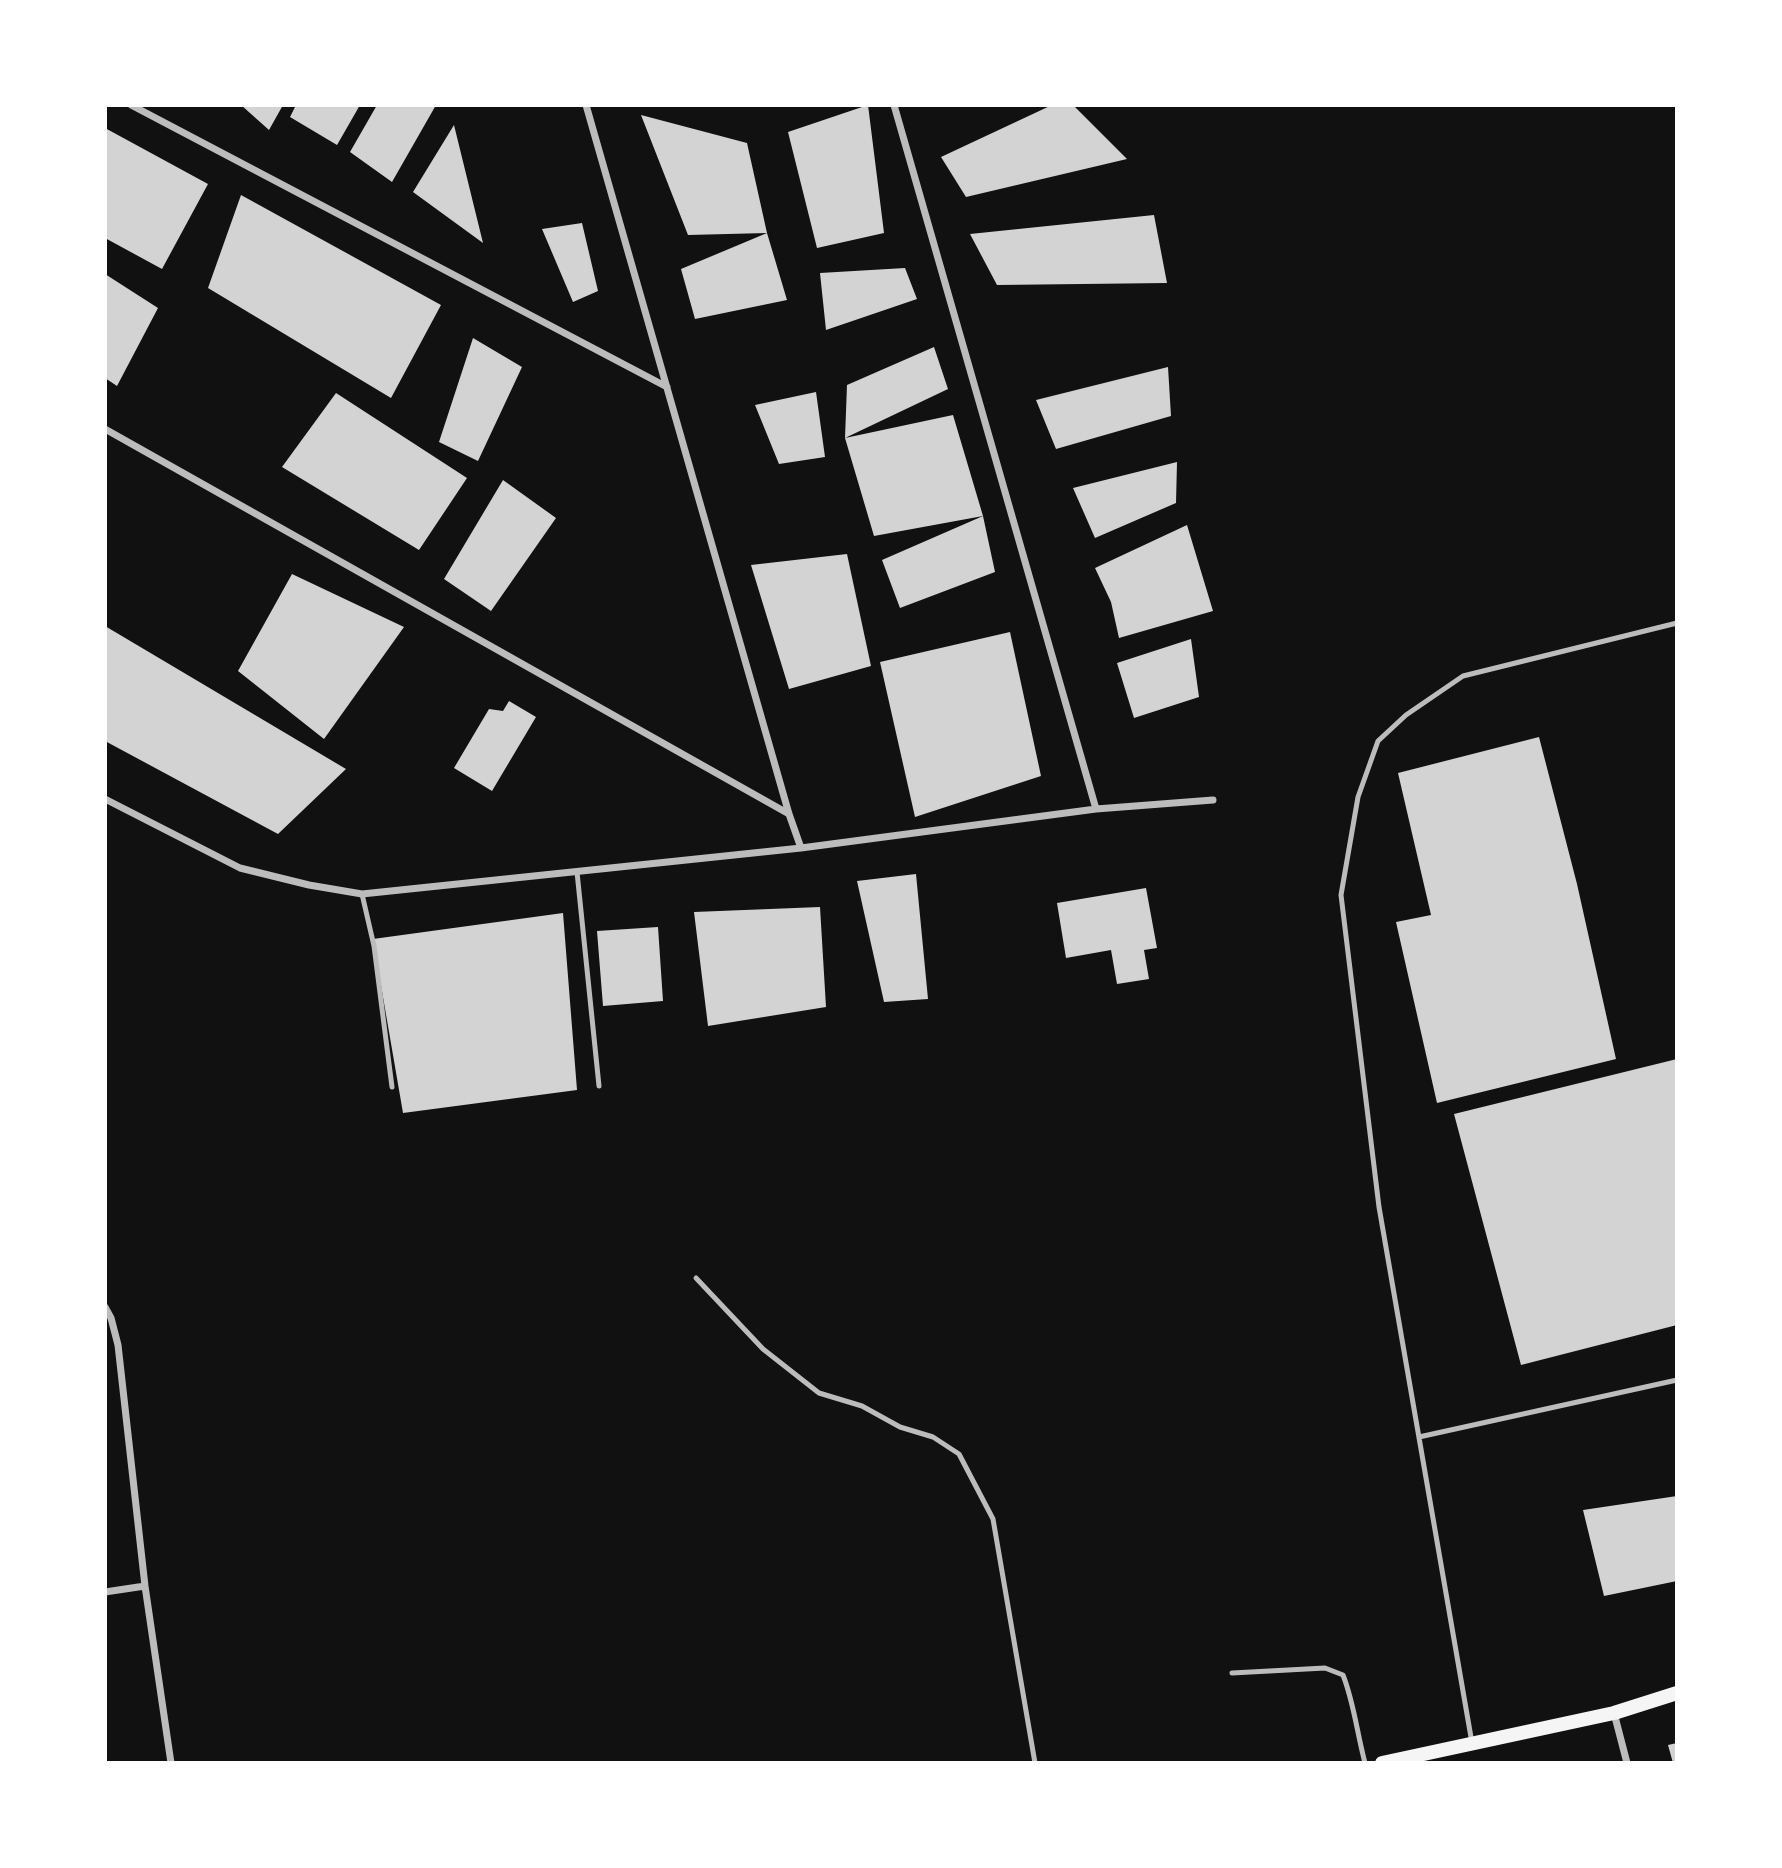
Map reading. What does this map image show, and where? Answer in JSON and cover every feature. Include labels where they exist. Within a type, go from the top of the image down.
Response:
[{"type":"main road","points":[[1382,1763],[1614,1713],[1677,1693]]},
{"type":"street","points":[[131,105],[667,387]]},
{"type":"street","points":[[586,105],[801,848]]},
{"type":"street","points":[[894,105],[1096,809]]},
{"type":"street","points":[[105,429],[789,814]]},
{"type":"street","points":[[105,799],[240,868],[309,885],[362,894],[801,848],[1096,809],[1213,800]]},
{"type":"street","points":[[105,1307],[111,1318],[118,1345],[145,1586],[171,1763]]},
{"type":"street","points":[[105,1592],[145,1586]]},
{"type":"street","points":[[1614,1713],[1627,1763]]},
{"type":"lane","points":[[1472,1743],[1379,1207],[1341,895],[1358,797],[1378,741],[1406,715],[1463,676],[1677,623]]},
{"type":"lane","points":[[577,872],[599,1086]]},
{"type":"lane","points":[[362,894],[374,946],[392,1087]]},
{"type":"lane","points":[[696,1278],[763,1349],[819,1393],[862,1406],[900,1427],[933,1437],[959,1454],[993,1519],[1035,1763]]},
{"type":"lane","points":[[1419,1437],[1677,1380]]},
{"type":"lane","points":[[1232,1673],[1325,1668],[1343,1675],[1352,1697],[1355,1727],[1366,1763]]},
{"type":"building","points":[[241,105],[283,105],[269,130]]},
{"type":"building","points":[[296,105],[360,105],[337,145],[290,117]]},
{"type":"building","points":[[377,105],[436,105],[392,182],[350,152]]},
{"type":"building","points":[[868,105],[884,233],[817,248],[788,132]]},
{"type":"building","points":[[1052,105],[1073,105],[1127,159],[966,197],[941,157]]},
{"type":"building","points":[[641,115],[747,143],[767,233],[688,235]]},
{"type":"building","points":[[454,125],[483,243],[413,192]]},
{"type":"building","points":[[105,128],[208,184],[162,269],[105,238]]},
{"type":"building","points":[[241,195],[441,305],[391,398],[208,288]]},
{"type":"building","points":[[1154,215],[1167,283],[997,285],[970,234]]},
{"type":"building","points":[[582,223],[598,291],[573,302],[542,229]]},
{"type":"building","points":[[767,233],[787,300],[695,319],[681,269]]},
{"type":"building","points":[[905,268],[917,299],[826,330],[820,273]]},
{"type":"building","points":[[105,274],[158,308],[117,386],[105,378]]},
{"type":"building","points":[[473,338],[522,367],[478,461],[439,442]]},
{"type":"building","points":[[934,347],[948,389],[845,438],[847,385]]},
{"type":"building","points":[[1168,367],[1171,416],[1056,449],[1036,400]]},
{"type":"building","points":[[816,392],[825,457],[779,464],[755,405]]},
{"type":"building","points":[[336,393],[467,478],[419,550],[282,467]]},
{"type":"building","points":[[953,415],[983,516],[874,536],[845,438]]},
{"type":"building","points":[[1177,462],[1176,503],[1095,538],[1073,488]]},
{"type":"building","points":[[503,480],[556,518],[491,611],[444,579]]},
{"type":"building","points":[[983,516],[995,572],[900,608],[882,560]]},
{"type":"building","points":[[1187,525],[1213,611],[1119,638],[1111,602],[1095,568]]},
{"type":"building","points":[[847,554],[871,666],[789,689],[751,565]]},
{"type":"building","points":[[292,574],[404,627],[324,739],[238,671]]},
{"type":"building","points":[[105,626],[346,769],[278,834],[105,741]]},
{"type":"building","points":[[1010,632],[1041,776],[915,817],[880,662]]},
{"type":"building","points":[[1191,639],[1199,697],[1134,718],[1117,663]]},
{"type":"building","points":[[509,701],[536,717],[492,791],[454,768],[489,709],[503,711]]},
{"type":"building","points":[[1539,737],[1577,884],[1616,1059],[1437,1103],[1396,922],[1431,915],[1398,773]]},
{"type":"building","points":[[916,874],[928,999],[884,1002],[857,881]]},
{"type":"building","points":[[1146,888],[1157,948],[1144,950],[1149,979],[1117,984],[1111,950],[1066,958],[1057,903]]},
{"type":"building","points":[[820,907],[826,1007],[708,1026],[694,912]]},
{"type":"building","points":[[563,913],[577,1090],[403,1113],[373,939]]},
{"type":"building","points":[[658,927],[663,1001],[603,1006],[597,931]]},
{"type":"building","points":[[1677,1059],[1677,1325],[1521,1365],[1454,1114]]},
{"type":"building","points":[[1677,1496],[1677,1581],[1604,1596],[1583,1510]]},
{"type":"building","points":[[1677,1743],[1677,1763],[1673,1763],[1668,1745]]}]
